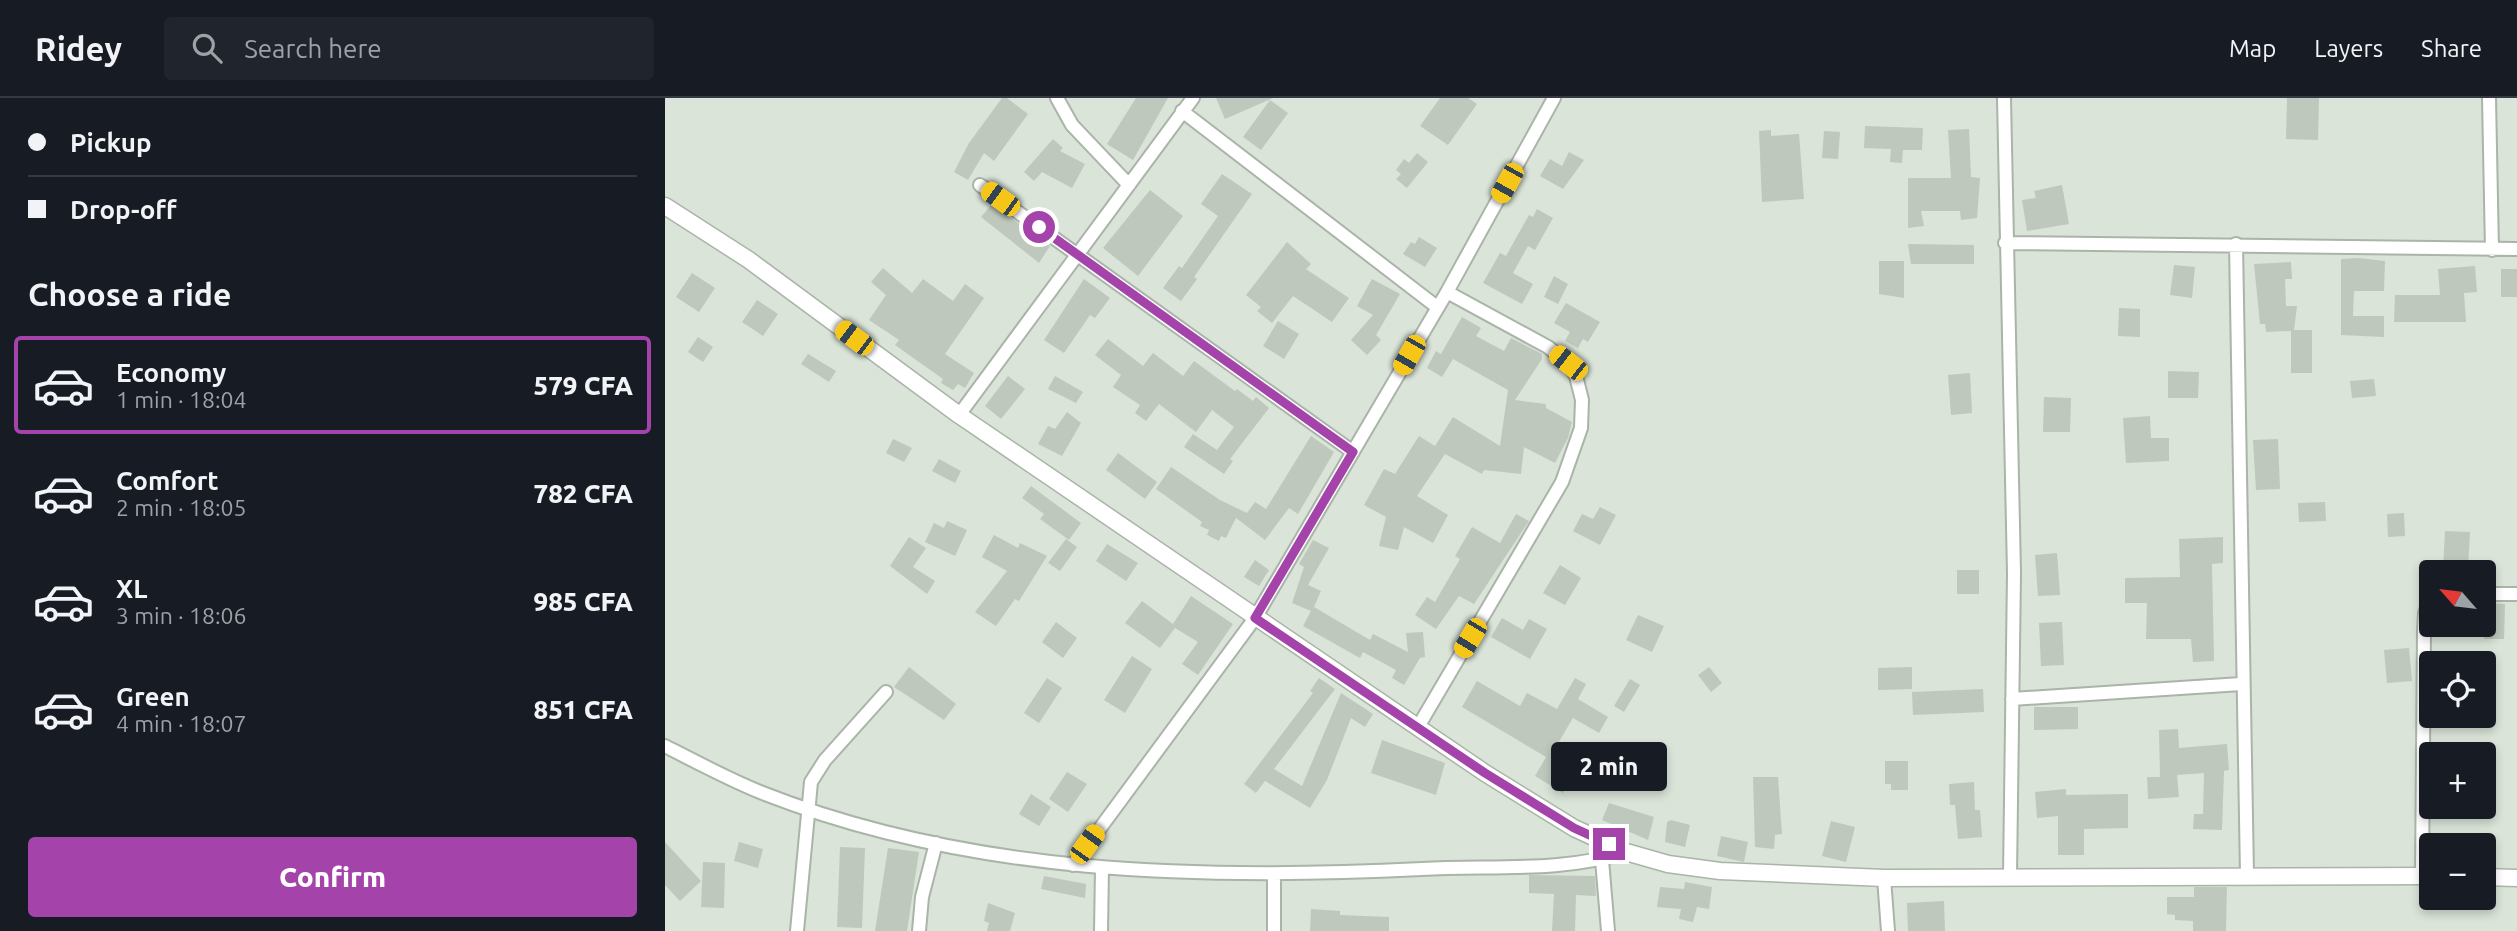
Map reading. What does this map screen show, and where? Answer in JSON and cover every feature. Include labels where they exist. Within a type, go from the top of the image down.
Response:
[{"type":"street","points":[[1057,98],[1072,125],[1129,185]]},
{"type":"street","points":[[959,415],[1193,98]]},
{"type":"street","points":[[1073,864],[1255,618],[1447,292],[1554,98]]},
{"type":"street","points":[[2004,98],[2014,573],[2010,876]]},
{"type":"street","points":[[2489,98],[2492,250]]},
{"type":"street","points":[[1182,111],[1437,307]]},
{"type":"street","points":[[980,185],[1353,452]]},
{"type":"street","points":[[665,206],[749,260],[959,415],[1255,618],[1574,828],[1626,852],[1668,864],[1720,872],[1884,878],[2419,876]]},
{"type":"street","points":[[2005,243],[2517,249]]},
{"type":"street","points":[[2235,244],[2241,684],[2247,875]]},
{"type":"street","points":[[1418,727],[1562,482],[1581,428],[1582,400],[1576,376],[1568,363],[1548,347],[1447,292]]},
{"type":"street","points":[[2496,594],[2517,594]]},
{"type":"street","points":[[2424,637],[2426,833]]},
{"type":"street","points":[[2012,699],[2241,684]]},
{"type":"street","points":[[797,931],[807,809],[815,774],[886,692]]},
{"type":"street","points":[[665,746],[758,791],[807,809],[936,843],[1102,869],[1274,874],[1545,866],[1602,860],[1626,852]]},
{"type":"street","points":[[919,931],[922,897],[936,843]]},
{"type":"street","points":[[1602,860],[1608,931]]},
{"type":"street","points":[[1101,931],[1102,869]]},
{"type":"street","points":[[1274,874],[1274,931]]},
{"type":"street","points":[[2496,877],[2517,878]]},
{"type":"street","points":[[1884,878],[1888,931]]},
{"type":"building","points":[[1002,98],[1007,98],[1028,114],[994,161],[984,153],[968,180],[954,172],[969,143]]},
{"type":"building","points":[[1136,98],[1168,98],[1133,160],[1107,144]]},
{"type":"building","points":[[1216,98],[1273,98],[1225,119]]},
{"type":"building","points":[[1440,98],[1468,98],[1477,104],[1448,145],[1420,126]]},
{"type":"building","points":[[2287,98],[2319,98],[2318,140],[2286,139]]},
{"type":"building","points":[[1270,100],[1288,113],[1261,150],[1243,137]]},
{"type":"building","points":[[1865,126],[1923,128],[1922,150],[1903,150],[1902,163],[1890,162],[1891,149],[1864,148]]},
{"type":"building","points":[[1969,129],[1971,177],[1980,178],[1977,218],[1961,220],[1960,211],[1921,211],[1924,226],[1908,228],[1908,178],[1951,178],[1948,130]]},
{"type":"building","points":[[1771,130],[1771,136],[1799,134],[1804,199],[1762,202],[1759,131]]},
{"type":"building","points":[[1824,131],[1840,132],[1838,159],[1822,158]]},
{"type":"building","points":[[1053,139],[1063,148],[1060,151],[1085,164],[1072,188],[1042,172],[1034,181],[1024,172]]},
{"type":"building","points":[[1569,152],[1584,160],[1563,189],[1540,176],[1550,159],[1562,166]]},
{"type":"building","points":[[1417,153],[1428,162],[1407,188],[1396,179],[1401,174],[1396,170],[1404,159],[1409,163]]},
{"type":"building","points":[[1222,174],[1252,194],[1194,277],[1197,279],[1181,301],[1163,288],[1179,266],[1182,268],[1218,216],[1201,204]]},
{"type":"building","points":[[2062,185],[2069,224],[2027,231],[2022,200],[2036,198],[2034,191]]},
{"type":"building","points":[[1150,190],[1183,216],[1138,276],[1103,248]]},
{"type":"building","points":[[992,204],[1050,246],[1039,263],[981,217]]},
{"type":"building","points":[[1537,209],[1553,218],[1535,250],[1528,246],[1513,273],[1533,284],[1522,304],[1483,283],[1500,253],[1506,256],[1529,215],[1533,217]]},
{"type":"building","points":[[1419,237],[1437,248],[1425,267],[1403,254],[1411,242],[1415,244]]},
{"type":"building","points":[[1287,242],[1311,264],[1306,269],[1349,298],[1332,322],[1293,296],[1272,323],[1257,311],[1261,307],[1246,295]]},
{"type":"building","points":[[1908,244],[1974,245],[1974,264],[1911,264]]},
{"type":"building","points":[[2341,259],[2385,261],[2384,291],[2354,291],[2353,316],[2384,316],[2384,337],[2341,335]]},
{"type":"building","points":[[1879,261],[1904,261],[1904,298],[1879,294]]},
{"type":"building","points":[[2291,262],[2292,279],[2285,279],[2286,306],[2297,306],[2294,330],[2312,330],[2312,373],[2291,373],[2291,331],[2266,332],[2265,324],[2260,324],[2254,264]]},
{"type":"building","points":[[2174,265],[2195,267],[2192,298],[2170,295]]},
{"type":"building","points":[[2475,266],[2477,292],[2464,293],[2466,322],[2394,322],[2395,295],[2440,295],[2438,269]]},
{"type":"building","points":[[883,268],[912,293],[923,279],[953,301],[965,284],[984,298],[945,354],[974,373],[965,388],[958,384],[953,390],[941,383],[943,379],[895,345],[899,340],[869,320],[886,295],[871,282]]},
{"type":"building","points":[[2501,269],[2517,269],[2517,297],[2501,297]]},
{"type":"building","points":[[692,273],[715,288],[699,312],[676,297]]},
{"type":"building","points":[[1554,276],[1568,284],[1558,304],[1544,297]]},
{"type":"building","points":[[1084,279],[1110,298],[1095,318],[1090,315],[1064,353],[1044,340]]},
{"type":"building","points":[[1372,279],[1400,294],[1376,335],[1381,340],[1367,355],[1351,340],[1373,315],[1357,306]]},
{"type":"building","points":[[757,300],[778,314],[763,336],[742,322]]},
{"type":"building","points":[[1566,303],[1600,322],[1588,342],[1583,339],[1578,348],[1565,341],[1570,332],[1554,323]]},
{"type":"building","points":[[2119,308],[2140,309],[2140,337],[2118,336]]},
{"type":"building","points":[[1462,317],[1481,328],[1476,336],[1504,351],[1511,338],[1542,354],[1542,359],[1515,400],[1546,404],[1546,408],[1572,422],[1568,438],[1555,463],[1524,447],[1521,474],[1484,470],[1482,474],[1445,454],[1417,496],[1448,515],[1433,543],[1404,527],[1398,550],[1379,546],[1386,517],[1364,505],[1384,469],[1395,474],[1419,436],[1435,446],[1453,417],[1500,446],[1508,390],[1453,359],[1442,377],[1427,368],[1436,351],[1441,354]]},
{"type":"building","points":[[1278,321],[1299,334],[1284,359],[1263,346]]},
{"type":"building","points":[[698,337],[713,347],[703,362],[688,352]]},
{"type":"building","points":[[1108,339],[1143,366],[1153,353],[1183,376],[1194,361],[1235,391],[1237,389],[1253,401],[1256,397],[1269,408],[1230,459],[1233,461],[1224,474],[1184,447],[1193,434],[1217,450],[1234,427],[1212,410],[1196,432],[1159,404],[1146,421],[1135,413],[1140,405],[1113,387],[1121,375],[1095,355]]},
{"type":"building","points":[[808,354],[836,371],[829,382],[801,364]]},
{"type":"building","points":[[2168,371],[2199,372],[2198,398],[2168,398]]},
{"type":"building","points":[[1970,373],[1972,413],[1951,415],[1948,375]]},
{"type":"building","points":[[1008,376],[1025,389],[1001,419],[985,406]]},
{"type":"building","points":[[1055,376],[1083,392],[1076,403],[1048,389]]},
{"type":"building","points":[[2374,379],[2376,396],[2352,398],[2350,381]]},
{"type":"building","points":[[2044,397],[2071,398],[2070,432],[2043,432]]},
{"type":"building","points":[[1067,412],[1081,423],[1062,456],[1038,444],[1048,426],[1055,429]]},
{"type":"building","points":[[2150,416],[2151,438],[2169,438],[2169,461],[2126,463],[2123,418]]},
{"type":"building","points":[[1311,436],[1334,452],[1298,514],[1289,508],[1265,540],[1236,518],[1226,538],[1221,536],[1219,541],[1207,535],[1209,530],[1200,526],[1202,522],[1156,489],[1171,467],[1220,500],[1247,513],[1255,502],[1266,509]]},
{"type":"building","points":[[893,439],[912,448],[904,462],[886,453]]},
{"type":"building","points":[[2278,439],[2280,489],[2256,490],[2253,440]]},
{"type":"building","points":[[1118,453],[1157,482],[1145,499],[1106,470]]},
{"type":"building","points":[[939,459],[961,471],[955,483],[932,471]]},
{"type":"building","points":[[1031,486],[1081,523],[1069,540],[1040,519],[1044,514],[1022,498]]},
{"type":"building","points":[[2325,502],[2326,521],[2299,522],[2298,503]]},
{"type":"building","points":[[1600,507],[1616,515],[1600,545],[1573,531],[1582,514],[1593,519]]},
{"type":"building","points":[[2404,513],[2405,536],[2388,537],[2387,514]]},
{"type":"building","points":[[1516,514],[1529,521],[1474,604],[1459,596],[1436,629],[1415,615],[1427,597],[1435,602],[1460,559],[1455,556],[1472,527],[1500,543]]},
{"type":"building","points":[[947,521],[967,530],[955,556],[925,542],[934,523],[944,528]]},
{"type":"building","points":[[2445,531],[2470,532],[2469,560],[2444,560]]},
{"type":"building","points":[[994,535],[1018,548],[1020,543],[1047,556],[1019,601],[1015,599],[996,626],[975,612],[1007,571],[982,557]]},
{"type":"building","points":[[909,537],[926,548],[913,567],[935,581],[927,594],[890,566]]},
{"type":"building","points":[[2223,537],[2223,563],[2212,564],[2214,661],[2193,662],[2191,639],[2146,639],[2147,603],[2125,603],[2125,578],[2180,577],[2179,539]]},
{"type":"building","points":[[1066,539],[1077,547],[1060,571],[1048,563]]},
{"type":"building","points":[[1313,540],[1329,548],[1308,585],[1321,591],[1314,607],[1370,640],[1373,634],[1408,652],[1406,633],[1423,632],[1425,657],[1420,658],[1404,685],[1392,678],[1396,670],[1363,652],[1360,658],[1303,626],[1311,611],[1292,603],[1304,567],[1299,564]]},
{"type":"building","points":[[1107,544],[1138,563],[1126,581],[1096,561]]},
{"type":"building","points":[[2057,553],[2060,595],[2038,596],[2035,555]]},
{"type":"building","points":[[1255,560],[1269,570],[1259,586],[1244,577]]},
{"type":"building","points":[[1560,565],[1581,578],[1565,605],[1543,593]]},
{"type":"building","points":[[1957,570],[1979,570],[1979,594],[1957,594]]},
{"type":"building","points":[[1191,596],[1233,624],[1198,675],[1182,664],[1198,642],[1175,628],[1160,648],[1125,623],[1142,601],[1173,624]]},
{"type":"building","points":[[2496,604],[2505,604],[2504,639],[2484,639],[2496,637]]},
{"type":"building","points":[[1638,615],[1664,626],[1652,652],[1626,640]]},
{"type":"building","points":[[1502,618],[1523,630],[1529,619],[1547,629],[1530,659],[1491,637]]},
{"type":"building","points":[[1056,622],[1077,638],[1063,658],[1042,642]]},
{"type":"building","points":[[2062,622],[2064,665],[2041,666],[2039,623]]},
{"type":"building","points":[[2409,648],[2412,681],[2387,683],[2384,650]]},
{"type":"building","points":[[1132,656],[1152,669],[1125,713],[1104,700]]},
{"type":"building","points":[[909,667],[956,704],[944,720],[894,687]]},
{"type":"building","points":[[1709,667],[1722,683],[1711,692],[1698,675]]},
{"type":"building","points":[[1912,667],[1912,689],[1878,690],[1878,668]]},
{"type":"building","points":[[1047,678],[1062,688],[1039,723],[1024,713]]},
{"type":"building","points":[[1319,678],[1335,689],[1274,769],[1302,786],[1341,693],[1373,714],[1365,727],[1351,718],[1327,780],[1310,808],[1265,781],[1256,793],[1244,784],[1313,693],[1310,691]]},
{"type":"building","points":[[1575,678],[1586,684],[1578,699],[1608,717],[1599,733],[1573,718],[1551,755],[1576,770],[1563,793],[1535,776],[1546,757],[1462,707],[1477,681],[1520,706],[1527,693],[1557,709]]},
{"type":"building","points":[[1630,679],[1640,685],[1624,712],[1614,706]]},
{"type":"building","points":[[1983,689],[1984,712],[1913,715],[1912,692]]},
{"type":"building","points":[[2034,707],[2078,707],[2078,729],[2034,730]]},
{"type":"building","points":[[2178,729],[2179,748],[2227,744],[2229,770],[2224,771],[2222,830],[2193,829],[2194,814],[2203,814],[2204,773],[2177,775],[2179,797],[2148,799],[2147,777],[2160,777],[2159,730]]},
{"type":"building","points":[[1382,740],[1445,763],[1436,795],[1371,773]]},
{"type":"building","points":[[1885,761],[1908,761],[1908,790],[1891,790],[1891,784],[1885,784]]},
{"type":"building","points":[[1067,772],[1087,784],[1068,812],[1049,799]]},
{"type":"building","points":[[1753,777],[1778,777],[1782,834],[1775,835],[1774,849],[1755,847]]},
{"type":"building","points":[[1974,782],[1975,810],[1980,810],[1982,837],[1958,839],[1955,805],[1950,805],[1949,784]]},
{"type":"building","points":[[2066,789],[2066,795],[2128,794],[2128,828],[2084,829],[2084,855],[2058,855],[2058,816],[2037,818],[2035,792]]},
{"type":"building","points":[[1031,794],[1051,807],[1039,826],[1019,814]]},
{"type":"building","points":[[1609,803],[1654,817],[1648,840],[1602,820]]},
{"type":"building","points":[[1671,820],[1690,825],[1685,847],[1665,842],[1667,822]]},
{"type":"building","points":[[1831,821],[1855,827],[1846,862],[1822,856]]},
{"type":"building","points":[[1721,836],[1748,842],[1744,862],[1717,856]]},
{"type":"building","points":[[665,842],[701,881],[680,901],[665,885]]},
{"type":"building","points":[[739,842],[763,849],[758,868],[734,861]]},
{"type":"building","points":[[840,847],[865,848],[862,928],[837,927]]},
{"type":"building","points":[[888,848],[919,852],[907,931],[875,931]]},
{"type":"building","points":[[703,862],[725,863],[724,908],[701,907]]},
{"type":"building","points":[[1529,875],[1595,876],[1596,896],[1576,895],[1575,931],[1552,931],[1554,894],[1529,893]]},
{"type":"building","points":[[1044,876],[1086,884],[1085,898],[1041,889]]},
{"type":"building","points":[[1685,882],[1712,887],[1709,909],[1697,907],[1693,922],[1679,919],[1681,909],[1657,907],[1660,887],[1684,889]]},
{"type":"building","points":[[2194,887],[2227,887],[2226,931],[2193,931],[2193,921],[2175,920],[2175,915],[2167,914],[2167,897],[2194,897]]},
{"type":"building","points":[[1944,901],[1945,931],[1908,931],[1907,903]]},
{"type":"building","points":[[988,903],[1015,913],[1010,931],[987,931],[989,923],[984,921]]},
{"type":"building","points":[[1311,909],[1340,911],[1340,915],[1389,917],[1389,931],[1310,931]]},
{"type":"route","points":[[1039,227],[1353,452],[1255,618],[1485,773],[1574,828],[1609,844]]}]
